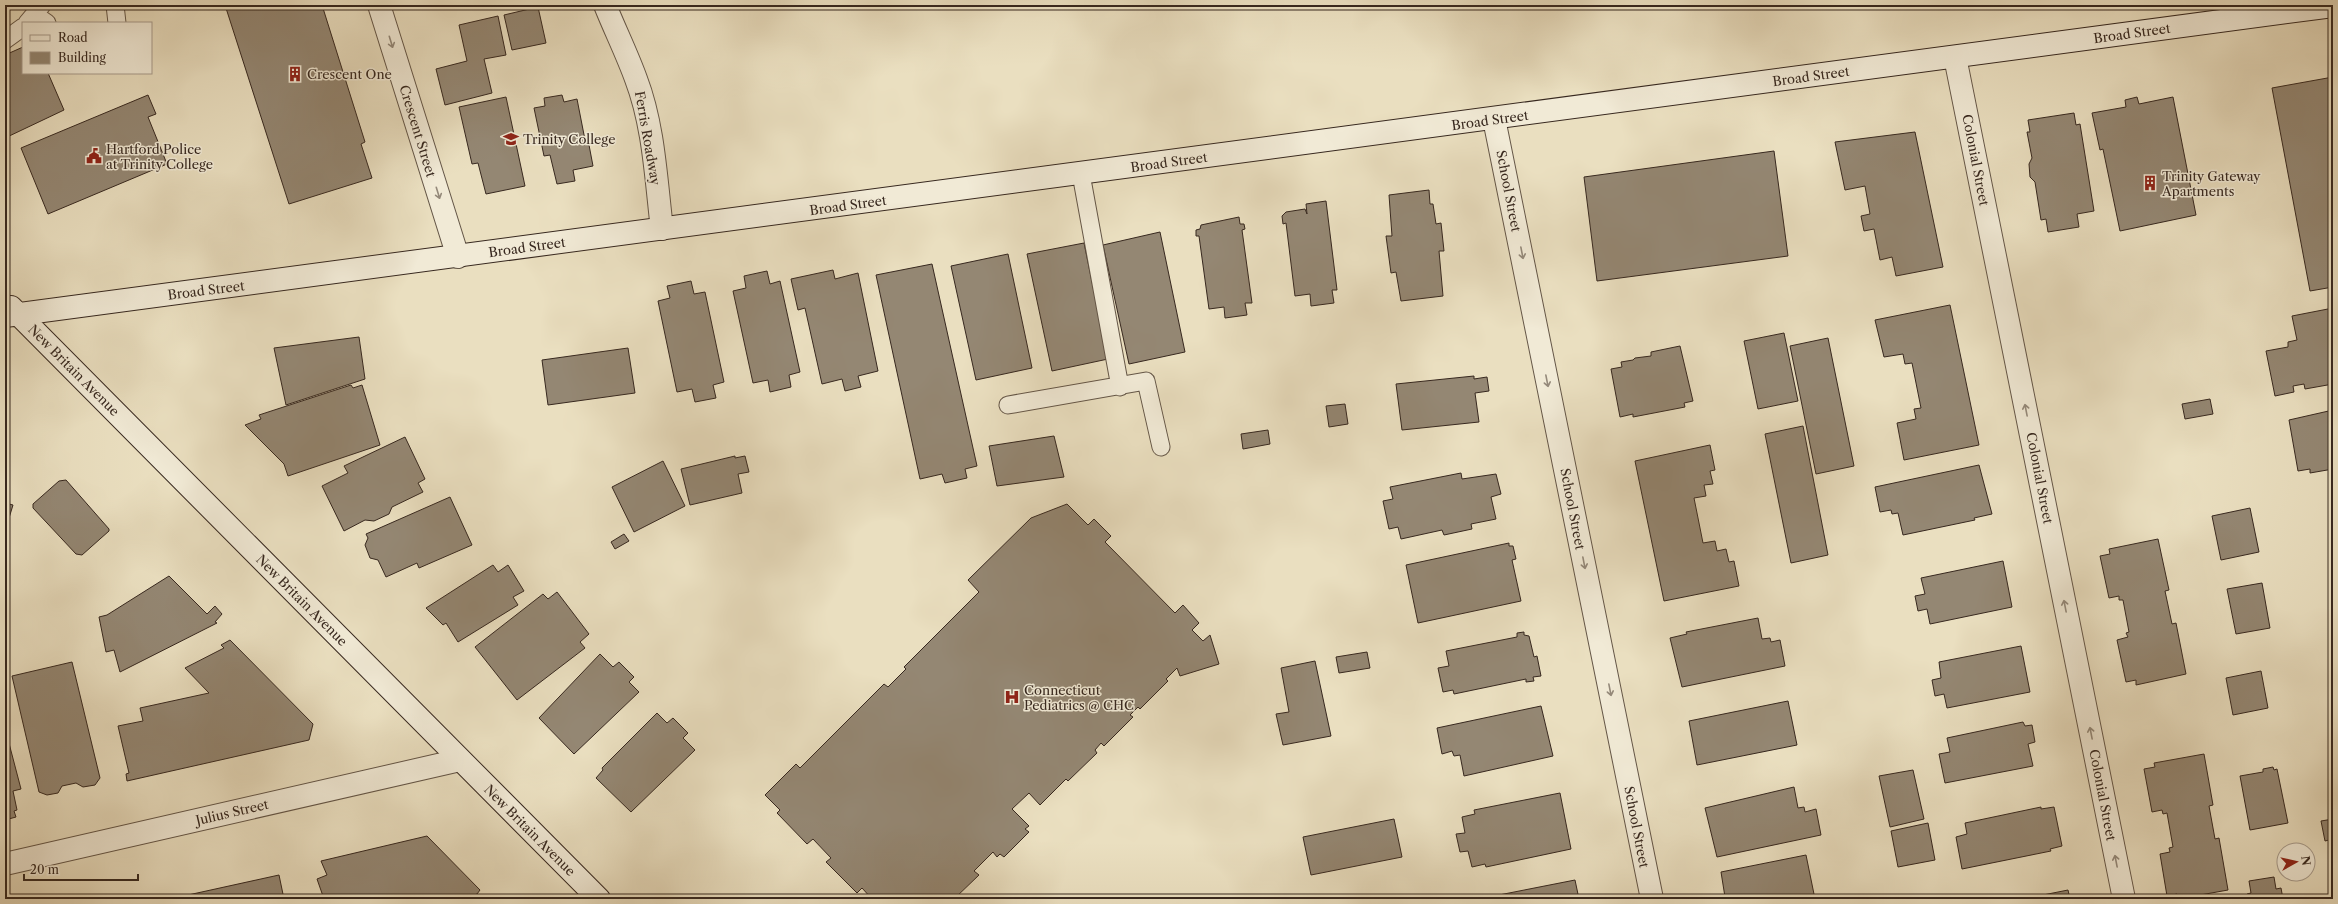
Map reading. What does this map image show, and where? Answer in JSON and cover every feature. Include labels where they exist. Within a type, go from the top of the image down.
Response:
[{"type":"main road","name":"Crescent Street","points":[[379,5],[458,257]]},
{"type":"main road","name":"Ferris Roadway","points":[[605,5],[636,79],[644,105],[652,149],[662,229]]},
{"type":"main road","name":"Broad Street","points":[[9,311],[458,257],[2333,6]]},
{"type":"main road","name":"Colonial Street","points":[[1955,57],[2124,899]]},
{"type":"main road","name":"School Street","points":[[1494,119],[1652,899]]},
{"type":"main road","name":"New Britain Avenue","points":[[9,311],[599,899]]},
{"type":"main road","name":"Julius Street","points":[[5,864],[460,760]]},
{"type":"lane","points":[[115,5],[117,22]]},
{"type":"lane","points":[[5,40],[22,28]]},
{"type":"lane","points":[[1081,174],[1120,386]]},
{"type":"lane","points":[[1008,405],[1146,381],[1161,447]]},
{"type":"building","name":"Crescent One","points":[[225,5],[322,5],[365,142],[361,144],[372,178],[289,204]]},
{"type":"building","points":[[538,7],[546,43],[512,50],[504,15]]},
{"type":"building","points":[[498,16],[506,55],[484,59],[492,93],[445,105],[436,69],[467,61],[459,25]]},
{"type":"building","points":[[22,47],[22,74],[48,74],[64,110],[5,138],[5,55]]},
{"type":"building","points":[[2333,77],[2333,287],[2310,291],[2272,88]]},
{"type":"building","name":"Hartford Police at Trinity College","points":[[148,95],[156,114],[148,117],[167,164],[48,214],[21,148]]},
{"type":"building","points":[[562,95],[564,102],[577,99],[586,145],[589,145],[593,166],[573,170],[575,181],[557,184],[550,155],[544,156],[534,108],[545,106],[544,98]]},
{"type":"building","points":[[506,97],[525,186],[486,194],[478,163],[472,164],[459,107]]},
{"type":"building","name":"Trinity Gateway Apartments","points":[[2137,97],[2139,104],[2173,97],[2196,215],[2120,231],[2103,149],[2100,150],[2092,113],[2126,107],[2125,100]]},
{"type":"building","points":[[2074,113],[2076,125],[2080,124],[2094,211],[2077,214],[2079,227],[2048,232],[2046,219],[2041,220],[2035,182],[2030,177],[2029,164],[2032,158],[2027,132],[2030,132],[2028,120]]},
{"type":"building","points":[[1915,132],[1943,267],[1896,276],[1892,257],[1880,260],[1874,229],[1864,231],[1861,216],[1870,214],[1865,186],[1845,190],[1835,142]]},
{"type":"building","points":[[1774,151],[1788,256],[1597,281],[1584,177]]},
{"type":"building","points":[[1429,190],[1430,204],[1433,204],[1436,224],[1441,223],[1444,251],[1439,251],[1443,296],[1401,301],[1396,272],[1391,273],[1386,236],[1392,236],[1389,195]]},
{"type":"building","points":[[1326,201],[1337,290],[1332,290],[1334,303],[1311,306],[1310,294],[1295,296],[1286,223],[1283,224],[1282,216],[1286,212],[1305,209],[1307,214],[1306,204]]},
{"type":"building","points":[[1239,217],[1240,224],[1244,224],[1245,229],[1242,230],[1252,303],[1245,303],[1247,315],[1225,318],[1224,307],[1209,309],[1199,236],[1196,236],[1196,230],[1200,229],[1201,225]]},
{"type":"building","points":[[1160,232],[1185,352],[1129,364],[1103,245]]},
{"type":"building","points":[[1084,243],[1108,359],[1052,371],[1027,254]]},
{"type":"building","points":[[1008,254],[1032,368],[976,380],[951,266]]},
{"type":"building","points":[[932,264],[977,466],[965,469],[967,478],[945,483],[942,474],[920,479],[876,275]]},
{"type":"building","points":[[833,270],[835,279],[858,273],[878,371],[858,376],[861,387],[845,391],[842,379],[822,384],[805,308],[798,310],[791,279]]},
{"type":"building","points":[[767,271],[770,284],[780,281],[800,372],[789,375],[791,387],[770,392],[768,380],[753,383],[733,291],[746,288],[744,276]]},
{"type":"building","points":[[691,281],[694,294],[705,292],[724,382],[713,385],[716,398],[695,402],[692,389],[677,392],[658,301],[670,298],[667,286]]},
{"type":"building","points":[[1950,305],[1979,445],[1904,460],[1897,423],[1916,419],[1914,409],[1921,408],[1912,363],[1905,364],[1903,354],[1884,357],[1875,320]]},
{"type":"building","points":[[2333,308],[2333,384],[2305,389],[2304,384],[2293,386],[2294,392],[2275,396],[2266,351],[2288,347],[2288,342],[2297,340],[2292,316]]},
{"type":"building","points":[[1784,333],[1798,401],[1758,409],[1744,341]]},
{"type":"building","points":[[359,337],[365,379],[286,405],[274,348]]},
{"type":"building","points":[[1828,338],[1854,466],[1816,474],[1790,346]]},
{"type":"building","points":[[1680,346],[1693,401],[1684,403],[1685,407],[1633,417],[1633,414],[1620,417],[1611,369],[1622,367],[1621,362],[1651,356],[1651,352]]},
{"type":"building","points":[[628,348],[635,393],[548,405],[542,360]]},
{"type":"building","points":[[1474,376],[1474,379],[1487,377],[1489,391],[1475,393],[1479,422],[1402,430],[1396,384]]},
{"type":"building","points":[[351,385],[353,388],[362,385],[380,445],[288,476],[284,464],[245,425],[261,419],[259,415]]},
{"type":"building","points":[[2210,399],[2213,414],[2185,419],[2182,404]]},
{"type":"building","points":[[1345,404],[1348,424],[1329,427],[1326,406]]},
{"type":"building","points":[[2333,410],[2333,469],[2310,473],[2310,469],[2298,471],[2289,420]]},
{"type":"building","points":[[1803,426],[1828,555],[1791,563],[1765,434]]},
{"type":"building","points":[[1268,430],[1270,444],[1243,449],[1241,434]]},
{"type":"building","points":[[1054,436],[1064,477],[997,486],[989,446]]},
{"type":"building","points":[[405,437],[425,479],[418,483],[423,492],[392,507],[389,514],[374,521],[365,520],[344,531],[322,486],[348,473],[344,466]]},
{"type":"building","points":[[1710,445],[1715,470],[1710,471],[1713,484],[1704,485],[1706,496],[1694,498],[1703,543],[1715,541],[1717,551],[1726,549],[1729,562],[1734,561],[1739,586],[1664,601],[1635,461]]},
{"type":"building","points":[[735,456],[735,458],[745,456],[749,472],[738,474],[742,493],[690,505],[681,469]]},
{"type":"building","points":[[663,461],[685,506],[634,532],[612,487]]},
{"type":"building","points":[[1979,465],[1992,514],[1974,518],[1975,520],[1903,535],[1898,513],[1892,514],[1891,510],[1880,512],[1875,487]]},
{"type":"building","points":[[1461,473],[1462,479],[1496,474],[1501,494],[1491,497],[1496,519],[1471,524],[1472,529],[1444,535],[1442,530],[1401,539],[1398,527],[1389,529],[1383,501],[1393,499],[1390,487]]},
{"type":"building","points":[[66,480],[109,529],[109,531],[82,555],[76,554],[33,508],[33,504],[59,481]]},
{"type":"building","points":[[450,497],[472,545],[419,568],[417,563],[386,577],[378,560],[370,558],[365,545],[368,538],[366,534]]},
{"type":"building","points":[[5,503],[13,505],[5,531]]},
{"type":"building","name":"Connecticut Pediatrics @ CHC","points":[[1067,504],[1088,525],[1094,519],[1111,536],[1105,542],[1175,613],[1183,605],[1199,623],[1192,630],[1203,641],[1210,635],[1219,664],[1180,676],[1177,668],[1166,679],[1168,681],[1140,709],[1138,707],[1130,715],[1133,717],[1104,746],[1101,743],[1095,750],[1097,753],[1068,781],[1066,779],[1040,805],[1029,793],[1012,809],[1029,826],[1025,829],[1029,832],[1004,857],[1000,854],[997,857],[993,852],[974,871],[979,875],[954,899],[872,899],[862,888],[857,893],[826,862],[831,858],[813,839],[807,844],[777,813],[780,810],[765,795],[796,764],[800,768],[884,684],[888,687],[906,669],[904,667],[979,592],[968,580],[1031,518]]},
{"type":"building","points":[[2250,508],[2259,552],[2221,560],[2212,516]]},
{"type":"building","points":[[624,534],[629,541],[615,549],[611,542]]},
{"type":"building","points":[[2158,539],[2169,590],[2165,591],[2172,624],[2176,623],[2186,674],[2136,685],[2136,680],[2126,682],[2117,640],[2128,637],[2126,633],[2129,632],[2123,600],[2119,600],[2119,596],[2109,598],[2100,556],[2110,554],[2109,549]]},
{"type":"building","points":[[1509,543],[1509,546],[1513,546],[1516,559],[1512,560],[1521,601],[1418,623],[1406,565]]},
{"type":"building","points":[[2003,561],[2012,607],[1930,624],[1927,609],[1918,611],[1915,596],[1925,594],[1921,578]]},
{"type":"building","points":[[493,565],[498,572],[508,565],[524,591],[513,597],[518,605],[458,642],[446,623],[443,625],[426,608]]},
{"type":"building","points":[[169,576],[207,614],[215,606],[222,614],[215,622],[217,623],[120,672],[114,650],[106,652],[99,617],[107,615]]},
{"type":"building","points":[[2262,583],[2270,628],[2236,634],[2227,589]]},
{"type":"building","points":[[557,592],[589,634],[580,642],[585,648],[517,700],[475,647],[543,594],[548,599]]},
{"type":"building","points":[[1758,618],[1762,639],[1770,638],[1771,642],[1780,640],[1785,666],[1682,687],[1670,638],[1687,634],[1686,632]]},
{"type":"building","points":[[1524,632],[1524,635],[1529,636],[1534,657],[1537,656],[1541,676],[1533,677],[1534,681],[1526,682],[1526,679],[1454,694],[1453,690],[1443,692],[1438,668],[1449,666],[1446,651],[1517,637],[1517,633]]},
{"type":"building","points":[[230,640],[313,724],[309,740],[127,781],[126,774],[129,773],[118,726],[143,721],[140,708],[209,693],[185,668],[224,648],[221,645]]},
{"type":"building","points":[[2021,646],[2030,692],[1947,708],[1944,694],[1935,696],[1932,680],[1941,678],[1939,662]]},
{"type":"building","points":[[1367,652],[1370,668],[1339,673],[1336,657]]},
{"type":"building","points":[[600,654],[613,667],[619,662],[634,677],[629,682],[639,692],[574,754],[539,718]]},
{"type":"building","points":[[1315,661],[1331,736],[1283,745],[1276,714],[1289,712],[1281,668]]},
{"type":"building","points":[[72,662],[100,778],[95,785],[83,787],[76,783],[62,786],[58,793],[47,795],[39,792],[12,676]]},
{"type":"building","points":[[2261,671],[2268,708],[2233,715],[2226,678]]},
{"type":"building","points":[[5,683],[9,699],[5,700]]},
{"type":"building","points":[[1788,701],[1797,745],[1697,765],[1689,721]]},
{"type":"building","points":[[1541,706],[1553,756],[1464,776],[1460,755],[1454,756],[1452,751],[1442,754],[1437,728]]},
{"type":"building","points":[[657,713],[667,723],[673,718],[688,733],[683,738],[695,750],[631,812],[596,778],[603,770],[602,768]]},
{"type":"building","points":[[2023,722],[2025,726],[2032,725],[2035,742],[2028,744],[2033,766],[1945,783],[1939,754],[1950,752],[1947,738]]},
{"type":"building","points":[[5,728],[21,789],[13,791],[17,810],[14,811],[16,817],[5,820]]},
{"type":"building","points":[[2204,754],[2213,805],[2209,806],[2215,839],[2219,838],[2228,890],[2178,899],[2177,894],[2167,896],[2160,854],[2170,852],[2169,848],[2173,847],[2167,813],[2163,814],[2162,810],[2152,812],[2144,769],[2155,767],[2154,763]]},
{"type":"building","points":[[2273,767],[2274,770],[2277,769],[2288,823],[2250,830],[2240,776],[2263,772],[2263,769]]},
{"type":"building","points":[[1913,770],[1924,819],[1890,827],[1879,776]]},
{"type":"building","points":[[1794,787],[1798,808],[1804,807],[1805,812],[1816,809],[1821,835],[1717,857],[1705,808]]},
{"type":"building","points":[[1560,793],[1571,849],[1486,867],[1485,864],[1472,867],[1468,851],[1460,852],[1456,834],[1465,833],[1462,817],[1475,814],[1474,810]]},
{"type":"building","points":[[2041,807],[2041,809],[2054,807],[2062,846],[2050,849],[2051,851],[1962,869],[1956,837],[1967,834],[1965,823]]},
{"type":"building","points":[[1394,819],[1402,857],[1311,875],[1303,837]]},
{"type":"building","points":[[2333,819],[2333,839],[2325,841],[2321,821]]},
{"type":"building","points":[[1928,823],[1935,860],[1898,867],[1891,831]]},
{"type":"building","points":[[427,836],[480,890],[477,894],[462,899],[324,899],[317,879],[327,875],[321,861]]},
{"type":"building","points":[[1806,855],[1815,899],[1727,899],[1725,897],[1721,872]]},
{"type":"building","points":[[279,875],[284,899],[180,899],[179,897]]},
{"type":"building","points":[[2274,877],[2276,889],[2281,888],[2283,899],[2247,899],[2247,894],[2251,893],[2249,881]]},
{"type":"building","points":[[1575,880],[1579,899],[1494,899],[1499,898],[1499,895]]},
{"type":"building","points":[[2068,890],[2070,899],[2023,899]]},
{"type":"place","name":"Crescent One","points":[[295,74]]},
{"type":"place","name":"Trinity College","points":[[511,139]]},
{"type":"place","name":"Hartford Police at Trinity College","points":[[94,156]]},
{"type":"place","name":"Trinity Gateway Apartments","points":[[2150,183]]},
{"type":"place","name":"Connecticut Pediatrics @ CHC","points":[[1012,697]]}]
